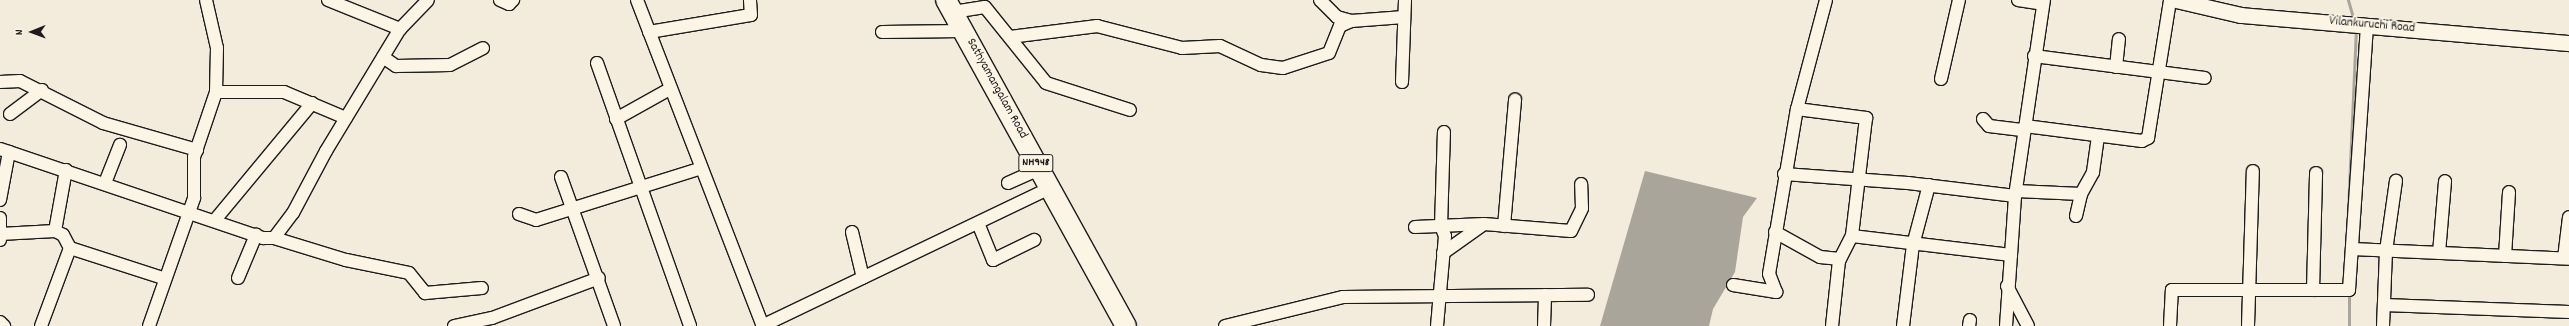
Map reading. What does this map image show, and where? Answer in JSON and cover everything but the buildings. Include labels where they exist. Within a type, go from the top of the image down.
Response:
[{"type":"highway","name":"Sathyamangalam Road","points":[[949,6],[1126,326]]},
{"type":"street","points":[[149,326],[163,278],[194,198],[197,150],[216,92],[217,48],[206,0]]},
{"type":"street","points":[[328,0],[400,29]]},
{"type":"street","points":[[274,238],[293,213],[346,118],[400,29],[428,0]]},
{"type":"street","points":[[500,0],[509,4],[513,0]]},
{"type":"street","points":[[637,0],[700,168],[763,326],[1050,188]]},
{"type":"street","points":[[649,32],[751,15],[750,0]]},
{"type":"street","points":[[1320,0],[1337,17],[1351,21]]},
{"type":"street","points":[[1402,82],[1404,0]]},
{"type":"street","points":[[1733,285],[1776,292],[1769,274],[1784,174],[1797,109],[1826,0]]},
{"type":"street","points":[[1941,79],[1959,0]]},
{"type":"street","points":[[2006,326],[2007,286],[2016,194],[2034,56],[2043,2],[2018,0]]},
{"type":"street","points":[[1983,118],[1989,126],[2024,128],[2142,141],[2148,138],[2160,73],[2170,0]]},
{"type":"street","name":"Vilankuruchi Road","points":[[2176,0],[2241,15],[2569,43]]},
{"type":"street","points":[[949,6],[985,7],[1046,83],[1130,110]]},
{"type":"street","points":[[1010,37],[1097,26],[1182,48],[1220,46],[1262,64],[1284,68],[1329,54],[1340,26],[1351,21],[1404,17]]},
{"type":"street","points":[[2170,326],[2172,290],[2346,290],[2352,249],[2359,25]]},
{"type":"street","points":[[882,32],[964,32]]},
{"type":"street","points":[[2116,67],[2119,39]]},
{"type":"street","points":[[383,57],[396,66],[450,65],[483,48]]},
{"type":"street","points":[[2034,56],[2205,78]]},
{"type":"street","points":[[597,63],[690,326]]},
{"type":"street","points":[[0,82],[20,81],[42,90],[103,123],[197,150]]},
{"type":"street","points":[[616,119],[670,89]]},
{"type":"street","points":[[10,114],[42,90]]},
{"type":"street","points":[[216,92],[284,92],[346,118]]},
{"type":"street","points":[[1504,226],[1515,99]]},
{"type":"street","points":[[215,220],[312,103]]},
{"type":"street","points":[[1797,109],[1866,118],[1852,236],[1840,259],[1832,326]]},
{"type":"street","points":[[1437,326],[1438,296],[1444,236],[1441,226],[1444,132]]},
{"type":"street","points":[[2076,216],[2081,194],[2093,172],[2098,136]]},
{"type":"street","points":[[105,183],[120,144]]},
{"type":"street","points":[[0,200],[4,150],[189,211],[256,235],[274,238],[346,260],[409,273],[425,294],[482,288]]},
{"type":"street","points":[[519,214],[536,220],[700,168]]},
{"type":"street","points":[[1008,183],[1040,169]]},
{"type":"street","points":[[55,231],[66,170]]},
{"type":"street","points":[[2248,326],[2253,171]]},
{"type":"street","points":[[2313,290],[2316,173]]},
{"type":"street","points":[[1784,174],[1929,185],[2016,194],[2081,194]]},
{"type":"street","points":[[561,177],[599,278],[614,326]]},
{"type":"street","points":[[2383,326],[2386,251],[2396,181]]},
{"type":"street","points":[[2440,253],[2445,181]]},
{"type":"street","points":[[1415,227],[1484,224],[1571,231],[1582,208],[1581,184]]},
{"type":"street","points":[[1903,326],[1913,245],[1929,185]]},
{"type":"street","points":[[2504,256],[2509,192]]},
{"type":"street","points":[[2352,249],[2566,259],[2569,217]]},
{"type":"street","points":[[0,218],[1,236],[55,231],[63,235],[70,248],[163,278]]},
{"type":"street","points":[[978,223],[993,260],[1034,240]]},
{"type":"street","points":[[1443,253],[1484,224]]},
{"type":"street","points":[[852,232],[863,278]]},
{"type":"street","points":[[1775,232],[1820,256],[1840,259]]},
{"type":"street","points":[[238,278],[256,235]]},
{"type":"street","points":[[1852,236],[1913,245],[2011,255]]},
{"type":"street","points":[[41,326],[70,248]]},
{"type":"street","points":[[454,326],[492,318],[599,278]]},
{"type":"street","points":[[2007,286],[2028,326]]},
{"type":"street","points":[[1544,326],[1545,295]]},
{"type":"street","points":[[1225,326],[1343,297],[1588,295]]},
{"type":"street","points":[[2384,305],[2569,312]]},
{"type":"street","points":[[0,322],[4,326]]},
{"type":"shaded area","points":[[1645,171],[1757,198],[1743,217],[1735,272],[1713,309],[1709,326],[1600,326]]},
{"type":"waterway","points":[[2348,0],[2354,21]]},
{"type":"waterway","points":[[2347,234],[2356,30]]},
{"type":"waterway","points":[[2349,292],[2349,326]]}]
